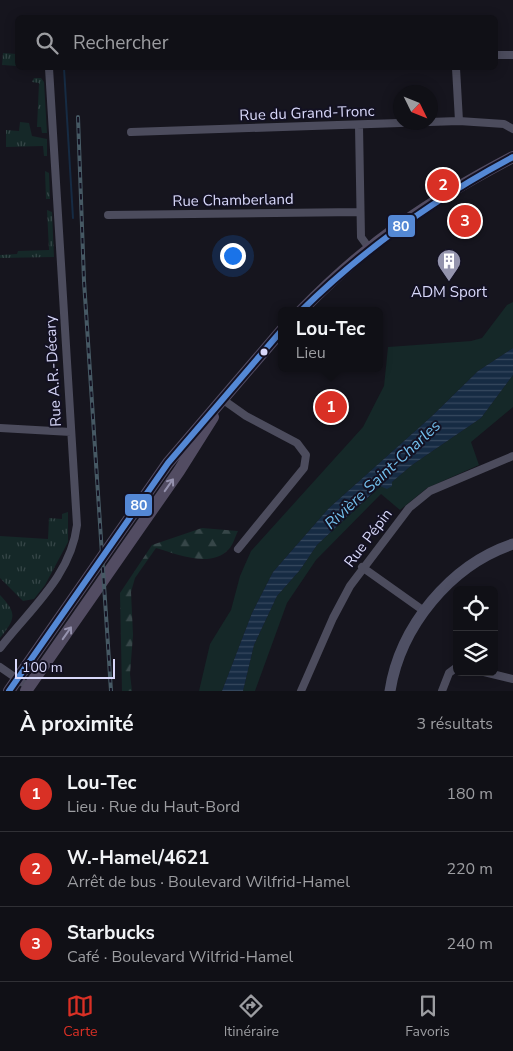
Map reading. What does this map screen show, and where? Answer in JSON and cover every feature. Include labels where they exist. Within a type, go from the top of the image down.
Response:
[{"type":"main road","points":[[305,307],[369,248],[397,226],[436,199],[513,157]]},
{"type":"main road","points":[[10,691],[168,463],[278,335]]},
{"type":"main road","points":[[28,689],[204,433],[222,399]]},
{"type":"main road","points":[[390,691],[401,653],[424,611],[461,573],[487,556],[513,544]]},
{"type":"street","points":[[498,55],[513,55]]},
{"type":"street","name":"Rue A.R.-Décary","points":[[0,648],[46,596],[70,555],[75,541],[77,525],[49,70]]},
{"type":"street","points":[[456,70],[459,121]]},
{"type":"street","name":"Rue du Grand-Tronc","points":[[131,132],[359,126],[459,121],[504,124],[513,129]]},
{"type":"street","points":[[359,126],[359,212],[361,237],[369,248]]},
{"type":"street","name":"Rue Chamberland","points":[[108,215],[359,212]]},
{"type":"street","points":[[222,399],[246,416],[297,443],[306,455],[304,468],[238,549]]},
{"type":"street","points":[[0,428],[70,432]]},
{"type":"street","name":"Rue Pépin","points":[[301,691],[333,618],[362,567],[397,521],[420,498],[513,456]]},
{"type":"street","points":[[362,567],[424,611]]},
{"type":"street","points":[[0,667],[18,679],[28,689]]},
{"type":"street","points":[[442,691],[449,673],[453,670]]},
{"type":"street","points":[[498,675],[513,679]]},
{"type":"green space","points":[[3,53],[15,54],[15,66],[2,65]]},
{"type":"green space","points":[[34,78],[41,78],[44,82],[47,133],[42,133],[41,127],[37,127],[39,83],[32,82]]},
{"type":"green space","points":[[20,122],[29,123],[32,136],[47,139],[47,156],[44,156],[43,146],[6,147],[6,130],[19,131]]},
{"type":"green space","points":[[45,171],[49,173],[50,199],[46,199]]},
{"type":"green space","points":[[47,210],[52,212],[54,257],[0,258],[0,255],[17,254],[18,251],[49,250]]},
{"type":"green space","points":[[513,302],[513,348],[478,371],[432,416],[329,508],[273,572],[252,613],[222,691],[199,691],[210,644],[231,610],[240,576],[251,551],[363,427],[384,386],[388,347],[471,341],[482,338],[507,305]]},
{"type":"green space","points":[[513,375],[513,407],[471,442],[479,465],[427,488],[400,510],[381,494],[316,560],[287,603],[255,691],[243,691],[254,645],[277,596],[300,570],[317,545],[381,486],[392,482],[412,465],[481,418]]},
{"type":"green space","points":[[68,512],[68,542],[45,585],[34,599],[23,601],[0,578],[0,536],[48,539],[49,518],[62,519],[62,514]]},
{"type":"green space","points":[[202,528],[238,531],[229,549],[222,555],[213,558],[194,558],[156,548],[135,578],[131,592],[133,635],[130,674],[132,691],[122,691],[120,593],[152,545]]},
{"type":"green space","points":[[0,595],[10,607],[12,616],[9,626],[0,638]]},
{"type":"water","name":"Rivière Saint-Charles","points":[[513,348],[513,375],[481,418],[412,465],[392,482],[392,486],[387,489],[380,486],[317,545],[300,570],[277,596],[254,645],[243,691],[222,691],[252,613],[273,572],[329,508],[432,416],[478,371]]},
{"type":"waterway","points":[[64,70],[73,218]]},
{"type":"railway","points":[[78,117],[84,281],[111,691]]},
{"type":"transit line","name":"80","points":[[305,307],[350,266],[401,226],[456,190],[513,157]]},
{"type":"transit line","name":"80","points":[[9,691],[168,463],[278,335]]},
{"type":"place","name":"W.-Hamel/4621","points":[[443,185]]},
{"type":"place","name":"Starbucks","points":[[465,221]]},
{"type":"place","name":"ADM Sport","points":[[449,282]]},
{"type":"place","name":"Lou-Tec","points":[[331,407]]}]
